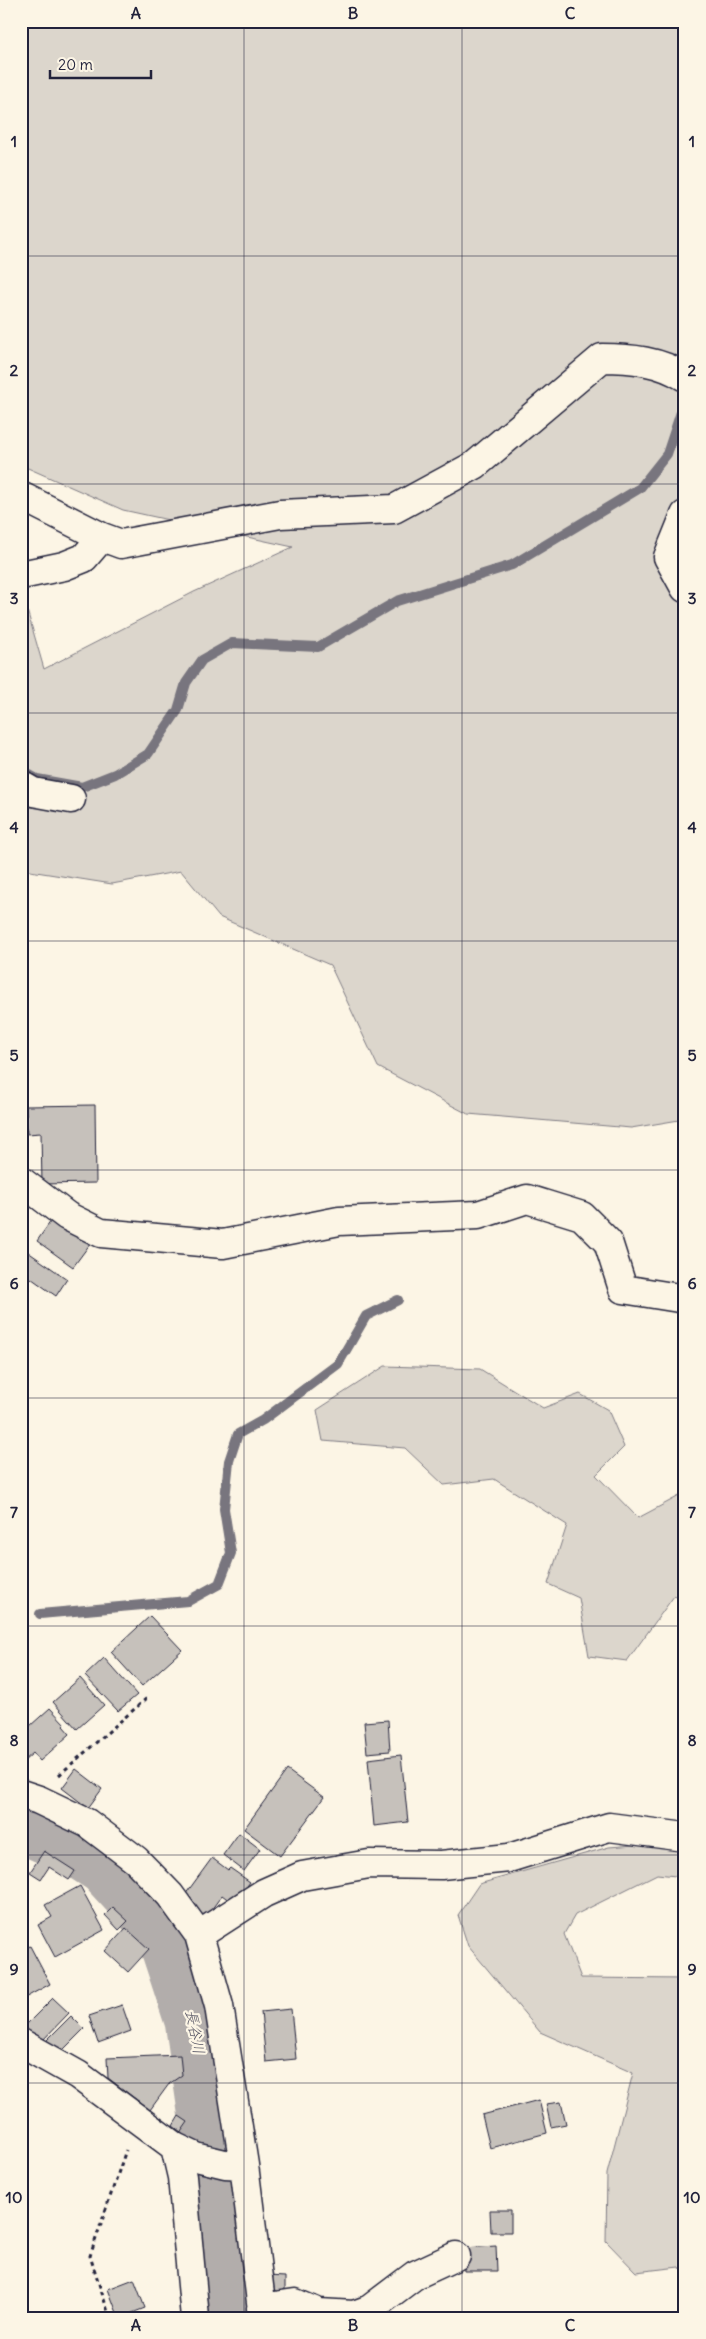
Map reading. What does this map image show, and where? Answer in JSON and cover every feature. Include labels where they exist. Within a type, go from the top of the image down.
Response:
[{"type":"street","points":[[21,496],[102,537],[121,544],[280,514],[394,509],[475,466],[602,358],[634,358],[675,370],[685,377]]},
{"type":"street","points":[[685,515],[668,557],[685,588]]},
{"type":"street","points":[[21,574],[64,566],[84,558],[102,537]]},
{"type":"street","points":[[21,785],[33,792],[71,799]]},
{"type":"street","points":[[21,1181],[67,1216],[101,1233],[223,1244],[339,1221],[478,1215],[527,1199],[582,1216],[608,1242],[622,1289],[685,1299]]},
{"type":"street","points":[[30,1797],[87,1823],[136,1860],[170,1895],[199,1935],[219,2006],[235,2164],[262,2313],[295,2303],[319,2313],[354,2315],[370,2309],[415,2275],[456,2256]]},
{"type":"street","points":[[199,1935],[264,1893],[302,1876],[369,1864],[441,1865],[509,1858],[609,1827],[685,1838]]},
{"type":"street","points":[[21,2043],[78,2075],[186,2152],[235,2164]]},
{"type":"street","points":[[186,2152],[182,2177],[195,2318]]},
{"type":"path","points":[[30,1797],[47,1785],[147,1698]]},
{"type":"path","points":[[110,2318],[90,2256],[128,2143],[123,2108]]},
{"type":"shaded area","points":[[21,21],[685,21],[685,1119],[631,1128],[468,1114],[378,1067],[330,965],[219,917],[181,871],[112,884],[30,871],[21,853],[21,761],[26,748],[21,746],[21,609],[27,610],[44,669],[194,592],[293,547],[123,510],[21,465]]},
{"type":"shaded area","points":[[385,1366],[480,1369],[543,1408],[580,1394],[608,1410],[624,1447],[596,1475],[638,1518],[685,1493],[685,1600],[674,1596],[627,1661],[589,1656],[579,1598],[548,1584],[567,1525],[494,1479],[444,1485],[405,1448],[323,1441],[317,1410]]},
{"type":"shaded area","points":[[685,1841],[685,1877],[657,1874],[575,1915],[564,1934],[581,1978],[685,1979],[685,2273],[679,2267],[636,2272],[606,2241],[607,2174],[633,2073],[540,2032],[468,1946],[458,1915],[479,1884],[609,1847]]},
{"type":"building","points":[[95,1105],[96,1183],[42,1184],[41,1133],[27,1134],[26,1106]]},
{"type":"building","points":[[21,1200],[31,1205],[21,1225]]},
{"type":"building","points":[[53,1218],[90,1244],[73,1267],[37,1241]]},
{"type":"building","points":[[28,1252],[67,1279],[56,1296],[21,1271],[21,1262]]},
{"type":"building","points":[[21,1317],[28,1321],[21,1330]]},
{"type":"building","points":[[150,1616],[182,1650],[142,1686],[111,1652]]},
{"type":"building","points":[[104,1658],[137,1695],[118,1711],[85,1676]]},
{"type":"building","points":[[80,1678],[104,1705],[77,1729],[53,1702]]},
{"type":"building","points":[[50,1708],[65,1724],[63,1726],[70,1734],[40,1761],[33,1753],[23,1762],[21,1760],[21,1734]]},
{"type":"building","points":[[388,1720],[390,1751],[367,1753],[364,1722]]},
{"type":"building","points":[[401,1755],[408,1822],[374,1826],[368,1759]]},
{"type":"building","points":[[76,1769],[102,1789],[88,1808],[62,1788]]},
{"type":"building","points":[[287,1770],[324,1797],[280,1856],[244,1829]]},
{"type":"building","points":[[239,1833],[260,1849],[244,1871],[223,1855]]},
{"type":"building","points":[[44,1851],[75,1871],[69,1880],[49,1867],[41,1879],[30,1872]]},
{"type":"building","points":[[212,1858],[228,1870],[230,1868],[250,1882],[234,1904],[222,1895],[206,1917],[182,1899]]},
{"type":"building","points":[[21,1883],[28,1890],[21,1896]]},
{"type":"building","points":[[80,1886],[104,1930],[55,1957],[38,1925],[52,1917],[45,1905]]},
{"type":"building","points":[[113,1907],[128,1921],[119,1930],[105,1915]]},
{"type":"building","points":[[126,1928],[149,1949],[128,1972],[105,1951]]},
{"type":"building","points":[[30,1946],[50,1984],[21,2000],[21,1951]]},
{"type":"building","points":[[53,1998],[69,2013],[40,2043],[24,2027]]},
{"type":"building","points":[[122,2005],[131,2031],[98,2043],[89,2016]]},
{"type":"building","points":[[291,2009],[296,2059],[266,2062],[261,2012]]},
{"type":"building","points":[[71,2016],[84,2029],[58,2055],[45,2042]]},
{"type":"building","points":[[180,2055],[182,2075],[169,2084],[150,2110],[108,2078],[107,2058]]},
{"type":"building","points":[[539,2100],[547,2133],[490,2148],[482,2115]]},
{"type":"building","points":[[561,2102],[566,2124],[551,2127],[546,2104]]},
{"type":"building","points":[[179,2116],[188,2122],[181,2132],[173,2126]]},
{"type":"building","points":[[490,2210],[511,2210],[511,2232],[491,2232]]},
{"type":"building","points":[[496,2246],[497,2271],[464,2271],[463,2248]]},
{"type":"building","points":[[267,2276],[285,2277],[285,2293],[267,2292]]},
{"type":"building","points":[[134,2279],[145,2308],[119,2318],[108,2289]]},
{"type":"waterway","points":[[21,770],[37,779],[82,787],[115,774],[148,754],[178,710],[186,683],[202,660],[232,643],[318,647],[397,601],[512,565],[640,488],[667,454],[684,403]]},
{"type":"waterway","points":[[40,1614],[188,1601],[219,1584],[231,1553],[224,1509],[229,1461],[238,1434],[263,1420],[338,1364],[366,1316],[398,1300]]},
{"type":"waterway","name":"長谷川","points":[[21,1822],[78,1847],[106,1865],[151,1914],[169,1941],[195,2020],[238,2318]]}]
